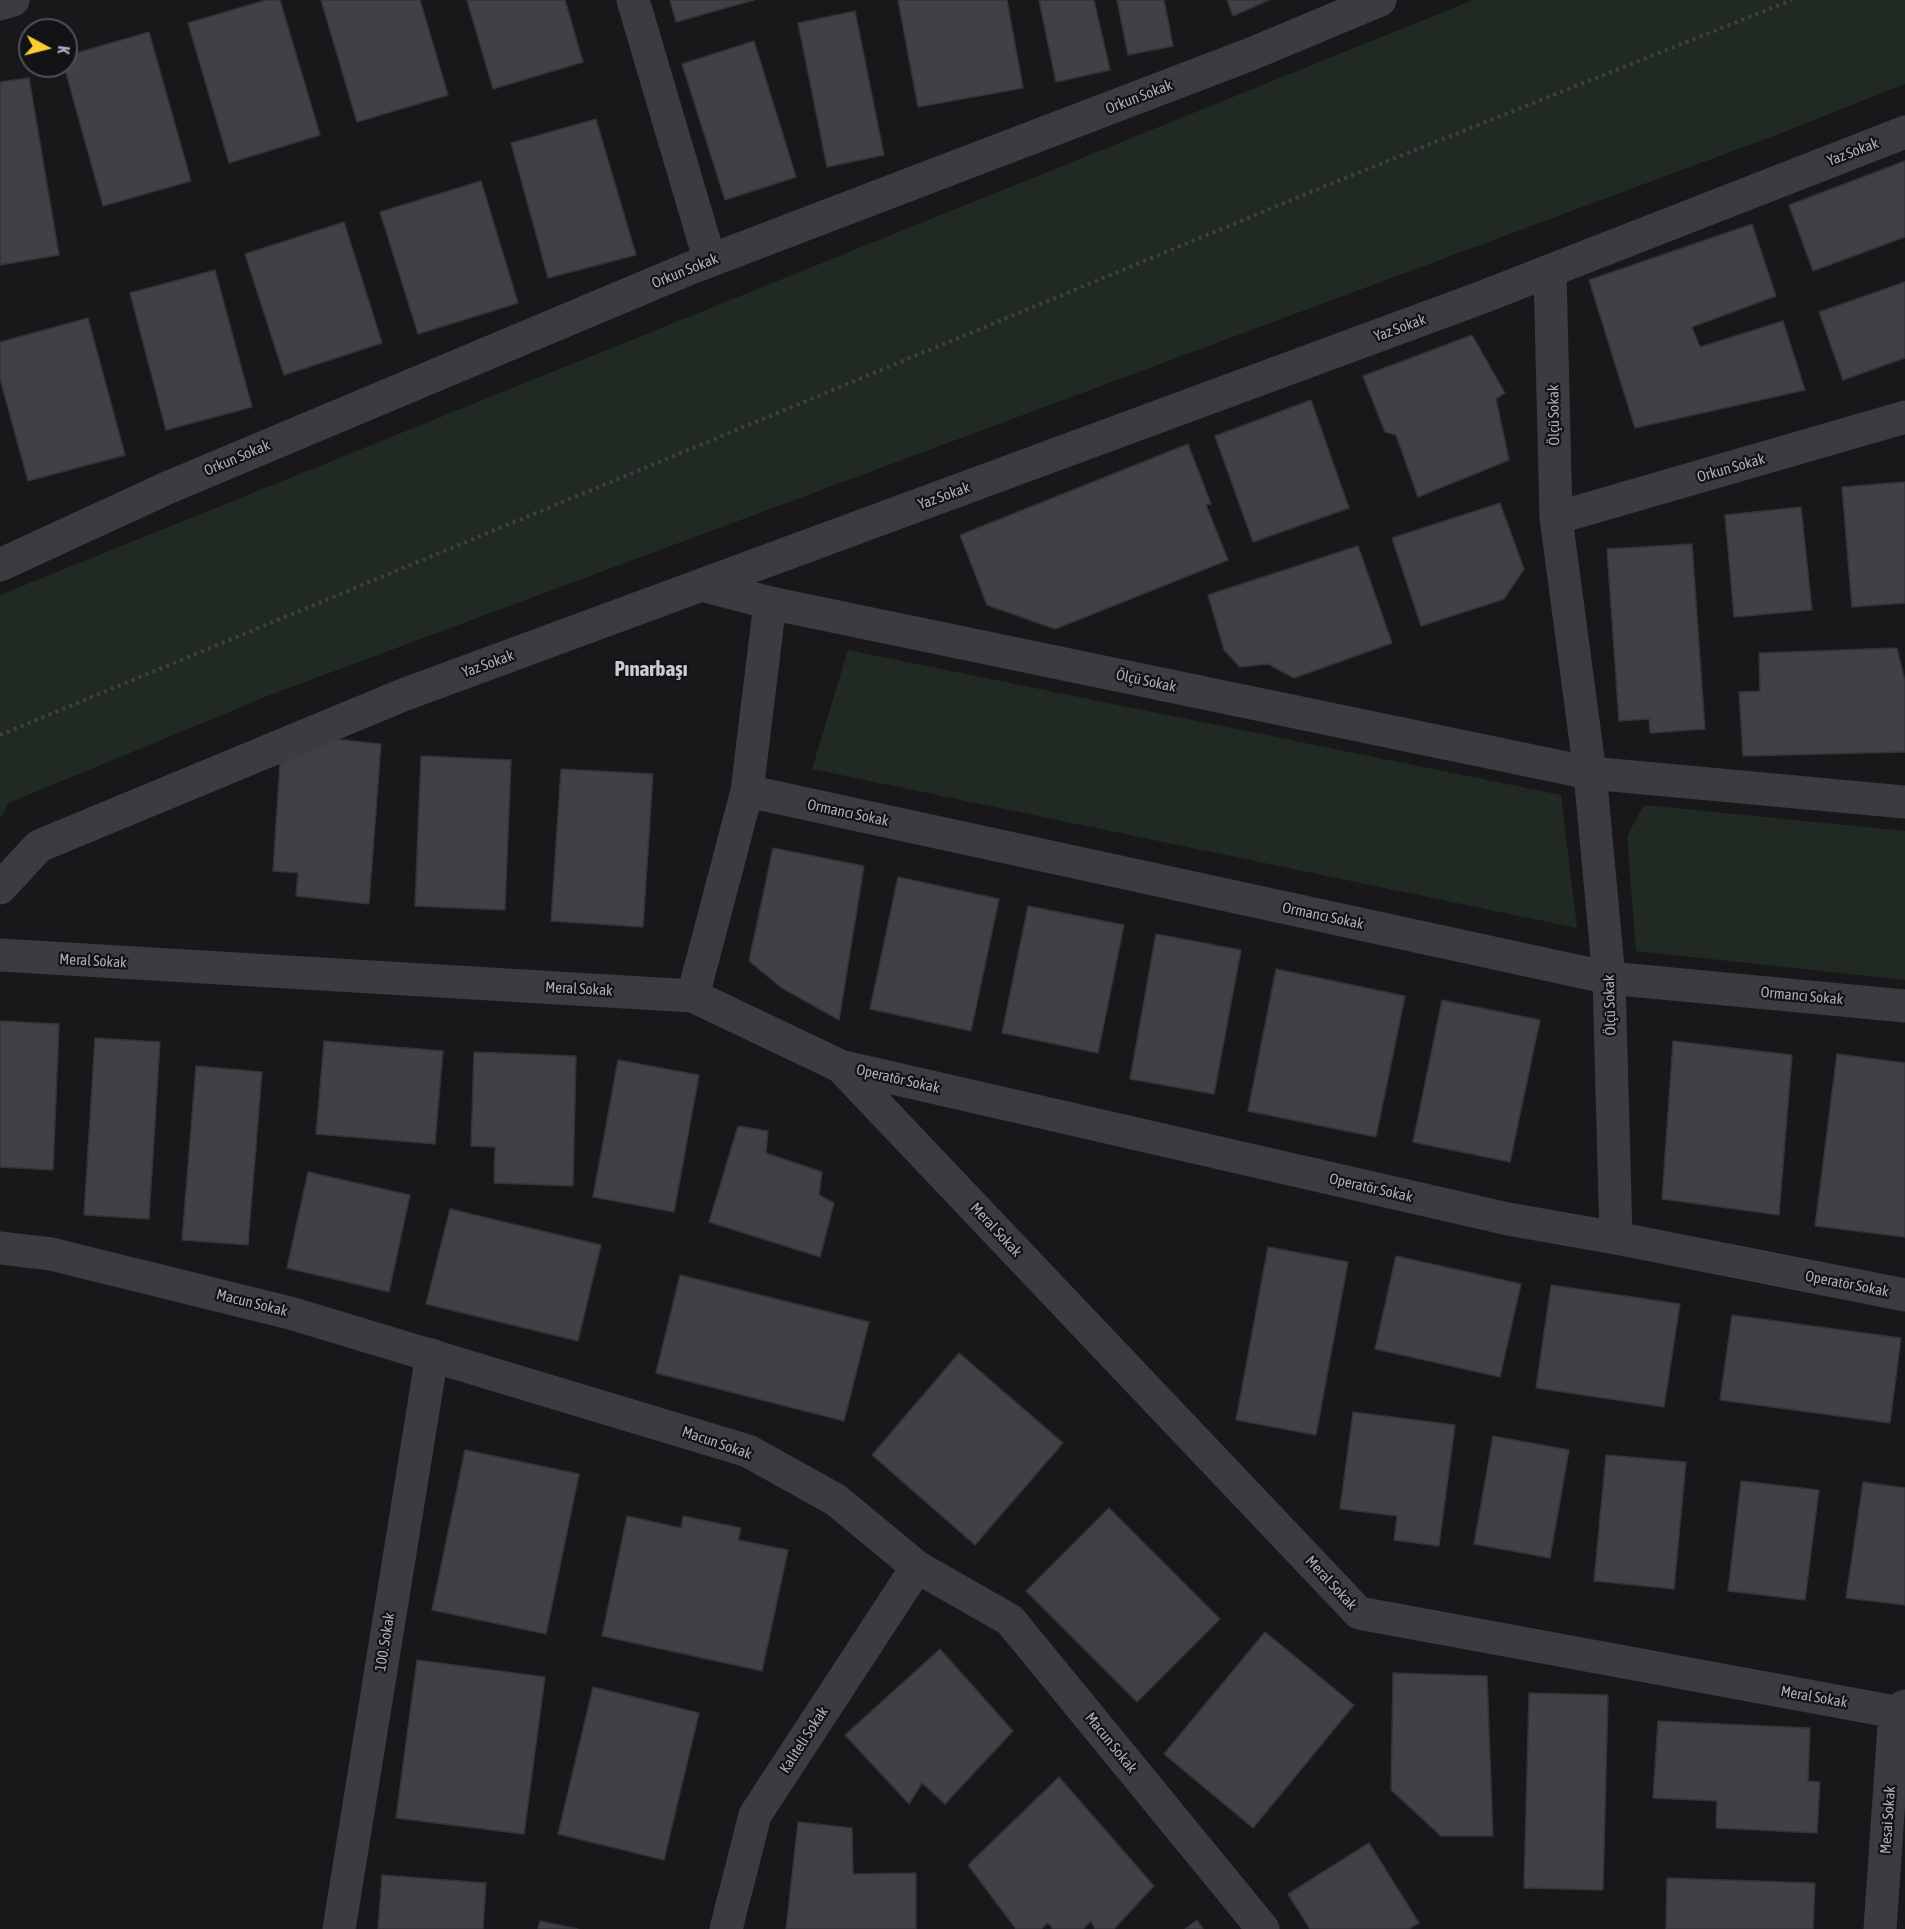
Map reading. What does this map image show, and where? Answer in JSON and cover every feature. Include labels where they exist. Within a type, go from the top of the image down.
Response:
[{"type":"street","points":[[0,4],[13,0]]},
{"type":"street","points":[[633,0],[710,261]]},
{"type":"street","name":"Orkun Sokak","points":[[0,565],[167,488],[710,261],[1240,58],[1380,0]]},
{"type":"street","name":"Yaz Sokak","points":[[0,888],[39,846],[403,695],[1550,271],[1905,132]]},
{"type":"street","name":"Ölçü Sokak","points":[[1550,271],[1556,518],[1590,773],[1609,978],[1616,1238]]},
{"type":"street","name":"Orkun Sokak","points":[[1556,518],[1905,417]]},
{"type":"street","name":"Ölçü Sokak","points":[[702,585],[770,603],[1590,773],[1905,802]]},
{"type":"street","points":[[693,996],[747,791],[770,603]]},
{"type":"street","name":"Ormancı Sokak","points":[[747,791],[1609,978],[1905,1006]]},
{"type":"street","name":"Meral Sokak","points":[[0,955],[693,996],[840,1066],[1359,1612],[1900,1709]]},
{"type":"street","name":"Operatör Sokak","points":[[840,1066],[1508,1219],[1905,1295]]},
{"type":"street","name":"Macun Sokak","points":[[0,1248],[51,1254],[290,1313],[748,1451],[836,1500],[917,1567],[1010,1620],[1263,1929]]},
{"type":"street","name":"100. Sokak","points":[[339,1929],[432,1355]]},
{"type":"street","name":"Kaliteli Sokak","points":[[726,1929],[755,1815],[917,1567]]},
{"type":"street","name":"Mesai Sokak","points":[[1880,1929],[1900,1709]]},
{"type":"path","points":[[0,735],[1335,182],[1792,0]]},
{"type":"shaded area","points":[[1473,0],[1905,0],[1905,84],[1784,132],[270,695],[9,803],[0,818],[0,595]]},
{"type":"shaded area","points":[[848,650],[1561,795],[1577,928],[812,769]]},
{"type":"shaded area","points":[[1644,805],[1905,831],[1905,980],[1636,951],[1627,836]]},
{"type":"building","points":[[266,0],[280,0],[320,135],[229,163],[188,23]]},
{"type":"building","points":[[321,0],[420,0],[448,95],[357,122]]},
{"type":"building","points":[[467,0],[565,0],[583,62],[493,89]]},
{"type":"building","points":[[670,0],[754,0],[676,22]]},
{"type":"building","points":[[898,0],[1007,0],[1023,88],[918,107]]},
{"type":"building","points":[[1039,0],[1094,0],[1110,70],[1056,82]]},
{"type":"building","points":[[1117,0],[1164,0],[1173,46],[1128,55]]},
{"type":"building","points":[[1227,0],[1269,0],[1233,16]]},
{"type":"building","points":[[855,11],[884,155],[827,167],[798,23]]},
{"type":"building","points":[[149,32],[191,181],[103,206],[67,78],[78,78],[78,53]]},
{"type":"building","points":[[754,41],[796,177],[725,200],[682,64]]},
{"type":"building","points":[[29,78],[59,255],[0,265],[0,82]]},
{"type":"building","points":[[596,119],[636,255],[548,278],[511,143]]},
{"type":"building","points":[[1905,161],[1905,237],[1813,271],[1789,205]]},
{"type":"building","points":[[481,181],[518,303],[418,334],[380,212]]},
{"type":"building","points":[[344,222],[382,343],[284,375],[245,254]]},
{"type":"building","points":[[1752,224],[1776,296],[1692,327],[1700,347],[1783,321],[1805,390],[1635,428],[1589,280]]},
{"type":"building","points":[[215,270],[252,407],[166,430],[130,293]]},
{"type":"building","points":[[1905,282],[1905,358],[1843,380],[1819,312]]},
{"type":"building","points":[[88,318],[125,455],[28,481],[0,379],[0,342]]},
{"type":"building","points":[[1472,335],[1505,393],[1496,399],[1509,460],[1418,497],[1396,435],[1385,432],[1363,376]]},
{"type":"building","points":[[1311,400],[1349,508],[1253,542],[1215,436]]},
{"type":"building","points":[[1188,444],[1211,504],[1206,505],[1228,560],[1055,629],[987,605],[960,535]]},
{"type":"building","points":[[1905,482],[1905,603],[1852,607],[1842,487]]},
{"type":"building","points":[[1500,503],[1524,569],[1504,599],[1421,626],[1392,538]]},
{"type":"building","points":[[1801,507],[1812,610],[1734,617],[1725,515]]},
{"type":"building","points":[[1692,544],[1705,729],[1650,733],[1649,719],[1619,721],[1607,549]]},
{"type":"building","points":[[1358,546],[1392,643],[1294,678],[1268,664],[1240,667],[1224,650],[1208,595]]},
{"type":"building","points":[[1897,648],[1905,681],[1905,752],[1743,756],[1739,692],[1760,691],[1759,653]]},
{"type":"building","points":[[334,739],[381,744],[369,904],[296,896],[298,873],[273,871],[280,763]]},
{"type":"building","points":[[421,756],[511,760],[505,910],[415,906]]},
{"type":"building","points":[[561,769],[653,774],[643,927],[551,921]]},
{"type":"building","points":[[773,848],[864,866],[839,1020],[782,988],[749,961]]},
{"type":"building","points":[[898,877],[999,899],[971,1031],[870,1009]]},
{"type":"building","points":[[1028,906],[1124,925],[1098,1053],[1002,1033]]},
{"type":"building","points":[[1156,934],[1241,950],[1214,1094],[1130,1079]]},
{"type":"building","points":[[1276,969],[1405,996],[1376,1137],[1248,1111]]},
{"type":"building","points":[[1442,1000],[1540,1020],[1510,1162],[1413,1142]]},
{"type":"building","points":[[0,1021],[59,1024],[53,1170],[0,1167]]},
{"type":"building","points":[[95,1038],[160,1042],[149,1219],[84,1215]]},
{"type":"building","points":[[324,1041],[443,1051],[435,1144],[316,1134]]},
{"type":"building","points":[[1673,1041],[1792,1055],[1779,1215],[1662,1199]]},
{"type":"building","points":[[474,1052],[576,1056],[573,1186],[494,1183],[495,1147],[471,1146]]},
{"type":"building","points":[[1837,1054],[1905,1063],[1905,1237],[1815,1226]]},
{"type":"building","points":[[618,1060],[699,1075],[674,1212],[593,1197]]},
{"type":"building","points":[[196,1066],[262,1072],[248,1245],[182,1240]]},
{"type":"building","points":[[738,1126],[768,1131],[766,1153],[822,1172],[819,1195],[834,1203],[820,1257],[709,1222]]},
{"type":"building","points":[[308,1172],[410,1195],[389,1292],[287,1268]]},
{"type":"building","points":[[450,1209],[601,1245],[578,1341],[426,1304]]},
{"type":"building","points":[[1268,1247],[1348,1262],[1316,1435],[1236,1420]]},
{"type":"building","points":[[1396,1256],[1521,1284],[1500,1377],[1375,1349]]},
{"type":"building","points":[[680,1275],[869,1322],[844,1421],[656,1373]]},
{"type":"building","points":[[1551,1285],[1680,1304],[1664,1407],[1536,1388]]},
{"type":"building","points":[[1732,1315],[1901,1338],[1890,1423],[1720,1400]]},
{"type":"building","points":[[959,1353],[1063,1443],[975,1545],[872,1455]]},
{"type":"building","points":[[1353,1412],[1455,1425],[1439,1546],[1394,1540],[1397,1516],[1340,1509]]},
{"type":"building","points":[[1493,1436],[1569,1450],[1550,1558],[1474,1544]]},
{"type":"building","points":[[465,1450],[579,1474],[546,1634],[432,1610]]},
{"type":"building","points":[[1606,1455],[1686,1462],[1674,1589],[1594,1581]]},
{"type":"building","points":[[1741,1481],[1819,1490],[1805,1600],[1728,1591]]},
{"type":"building","points":[[1863,1482],[1905,1488],[1905,1605],[1846,1598]]},
{"type":"building","points":[[1109,1508],[1220,1619],[1137,1702],[1026,1591]]},
{"type":"building","points":[[627,1516],[681,1528],[683,1516],[741,1528],[738,1540],[788,1550],[762,1671],[602,1636]]},
{"type":"building","points":[[1265,1632],[1354,1705],[1253,1828],[1164,1754]]},
{"type":"building","points":[[940,1649],[1013,1731],[945,1804],[922,1783],[909,1804],[845,1735]]},
{"type":"building","points":[[417,1660],[545,1677],[524,1834],[396,1818]]},
{"type":"building","points":[[1393,1673],[1487,1676],[1493,1836],[1441,1836],[1391,1790]]},
{"type":"building","points":[[593,1687],[699,1713],[664,1860],[558,1834]]},
{"type":"building","points":[[1529,1693],[1608,1695],[1603,1890],[1524,1888]]},
{"type":"building","points":[[1658,1721],[1810,1728],[1808,1781],[1820,1782],[1817,1833],[1716,1828],[1717,1801],[1653,1798]]},
{"type":"building","points":[[1059,1777],[1154,1886],[1114,1929],[1095,1929],[1091,1921],[1083,1929],[1053,1929],[1048,1923],[1041,1929],[1016,1929],[968,1865]]},
{"type":"building","points":[[798,1822],[852,1828],[853,1874],[916,1873],[916,1929],[786,1929]]},
{"type":"building","points":[[1369,1843],[1419,1923],[1409,1929],[1310,1929],[1288,1894]]},
{"type":"building","points":[[382,1875],[486,1883],[483,1929],[378,1929]]},
{"type":"building","points":[[1667,1878],[1815,1883],[1813,1929],[1666,1929]]},
{"type":"building","points":[[1197,1920],[1203,1929],[1185,1929]]},
{"type":"building","points":[[540,1921],[578,1929],[538,1929]]},
{"type":"district","name":"Pınarbaşı","points":[[651,669]]}]
